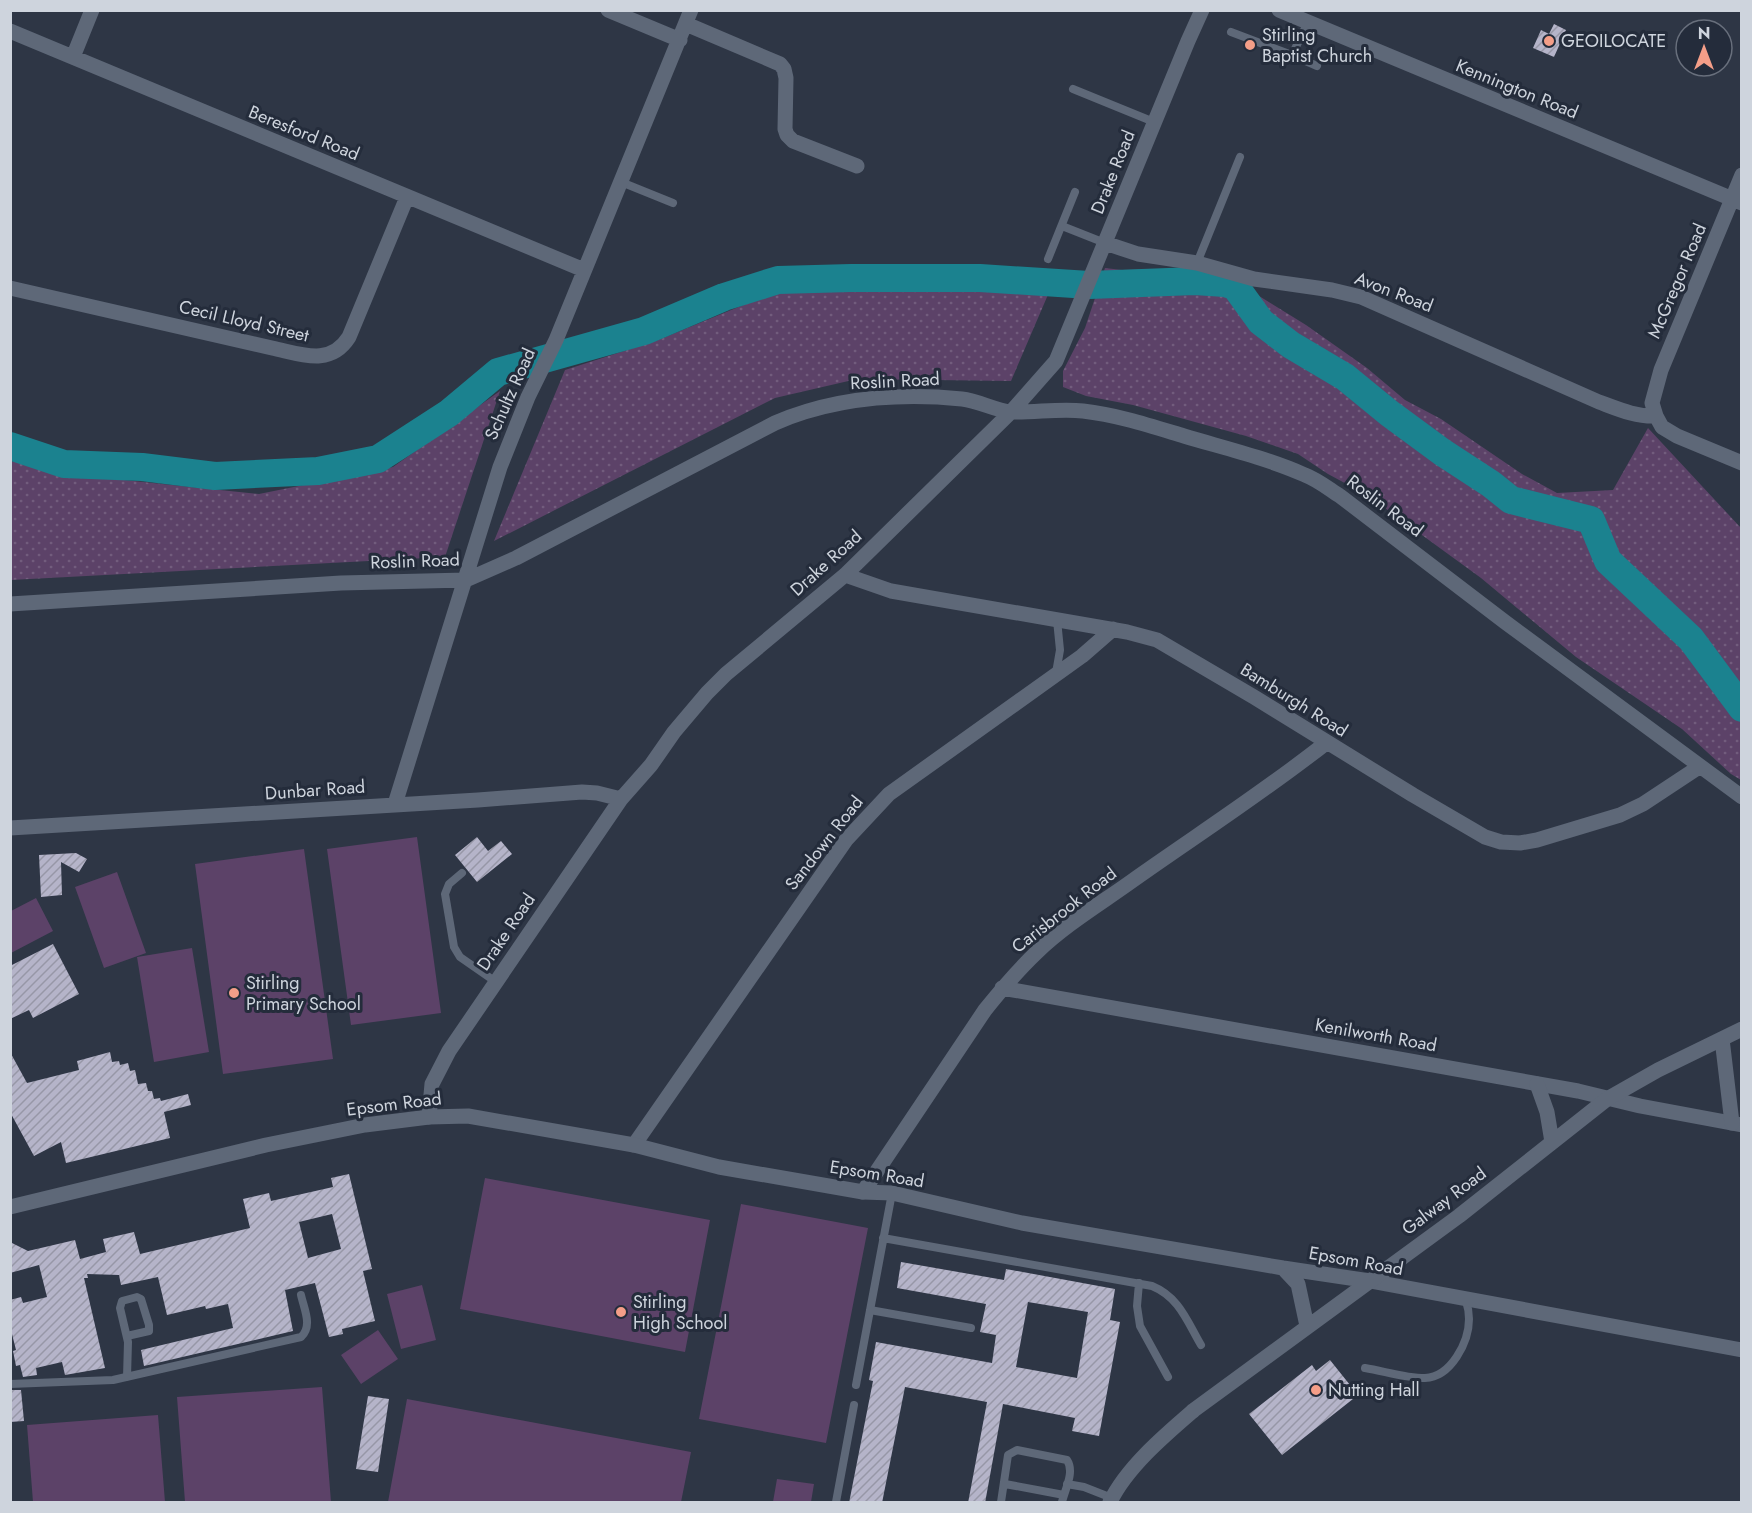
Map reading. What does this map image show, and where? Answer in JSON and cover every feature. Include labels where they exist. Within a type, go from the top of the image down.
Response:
[{"type":"street","points":[[73,57],[92,10]]},
{"type":"street","points":[[608,10],[680,40]]},
{"type":"street","name":"Drake Road","points":[[429,1117],[432,1084],[438,1071],[621,799],[651,765],[674,732],[726,674],[845,574],[1011,412],[1056,361],[1202,10]]},
{"type":"street","name":"Kennington Road","points":[[1279,10],[1389,58],[1737,201]]},
{"type":"street","points":[[688,17],[780,64],[786,78],[784,129],[787,135],[793,141],[857,166]]},
{"type":"street","name":"Schultz Road","points":[[395,804],[500,467],[528,397],[556,340],[688,17]]},
{"type":"street","name":"Beresford Road","points":[[10,31],[584,270]]},
{"type":"street","name":"McGregor Road","points":[[1654,409],[1661,370],[1737,201],[1742,175]]},
{"type":"street","name":"Cecil Lloyd Street","points":[[10,288],[316,358],[343,347],[349,337],[407,197]]},
{"type":"street","name":"Avon Road","points":[[1105,243],[1138,254],[1197,263],[1254,279],[1332,290],[1361,297],[1599,402],[1644,417],[1654,409]]},
{"type":"street","name":"Roslin Road","points":[[10,604],[341,584],[466,580],[516,558],[799,412],[825,405],[915,396],[966,400],[1011,412],[1080,410],[1109,414],[1235,451],[1306,475],[1341,496],[1699,767],[1742,797]]},
{"type":"street","points":[[1654,409],[1662,427],[1677,436],[1742,464]]},
{"type":"street","name":"Bamburgh Road","points":[[845,574],[891,591],[1113,629],[1157,640],[1485,837],[1501,842],[1520,843],[1547,838],[1620,815],[1643,804],[1699,767]]},
{"type":"street","name":"Sandown Road","points":[[634,1145],[839,850],[863,820],[882,800],[905,782],[1083,656],[1113,629]]},
{"type":"street","name":"Carisbrook Road","points":[[863,1192],[985,1010],[1002,988],[1037,952],[1071,924],[1280,779],[1326,743]]},
{"type":"street","name":"Dunbar Road","points":[[10,828],[582,792],[621,799]]},
{"type":"street","name":"Kenilworth Road","points":[[1002,988],[1578,1091],[1607,1099],[1737,1124]]},
{"type":"street","name":"Galway Road","points":[[1111,1500],[1162,1437],[1194,1410],[1459,1216],[1607,1099],[1658,1070],[1742,1029]]},
{"type":"street","points":[[1722,1039],[1737,1124]]},
{"type":"street","points":[[1538,1084],[1547,1112],[1552,1142]]},
{"type":"street","name":"Epsom Road","points":[[10,1206],[277,1143],[366,1125],[429,1117],[468,1116],[634,1145],[719,1167],[863,1192],[892,1193],[1022,1223],[1370,1281],[1466,1301],[1742,1350]]},
{"type":"street","points":[[1283,1268],[1298,1284],[1307,1326]]},
{"type":"lane","points":[[1292,55],[1308,22]]},
{"type":"lane","points":[[1231,32],[1317,66]]},
{"type":"lane","points":[[1072,89],[1154,122]]},
{"type":"lane","points":[[1197,263],[1239,157]]},
{"type":"lane","points":[[621,182],[673,203]]},
{"type":"lane","points":[[1048,259],[1076,192]]},
{"type":"lane","points":[[1062,226],[1105,243]]},
{"type":"lane","points":[[1055,676],[1060,650],[1057,620]]},
{"type":"lane","points":[[462,873],[448,884],[445,894],[454,947],[460,957],[496,982]]},
{"type":"lane","points":[[856,1385],[892,1193]]},
{"type":"lane","points":[[884,1238],[1139,1283],[1159,1289],[1176,1302],[1201,1345]]},
{"type":"lane","points":[[1139,1283],[1137,1306],[1140,1326],[1168,1377]]},
{"type":"lane","points":[[10,1383],[113,1380],[301,1337],[308,1326],[301,1295]]},
{"type":"lane","points":[[127,1336],[149,1331],[141,1299],[122,1301],[120,1304],[127,1336],[127,1377]]},
{"type":"lane","points":[[1365,1368],[1424,1378],[1441,1372],[1463,1345],[1469,1319],[1466,1301]]},
{"type":"lane","points":[[870,1310],[971,1328]]},
{"type":"lane","points":[[836,1503],[854,1405]]},
{"type":"lane","points":[[1001,1503],[1008,1455],[1017,1450],[1067,1460],[1071,1466],[1063,1499],[1005,1484]]},
{"type":"lane","points":[[1067,1484],[1084,1487],[1111,1500]]},
{"type":"shaded area","points":[[1105,268],[1164,269],[1235,281],[1306,325],[1367,368],[1405,400],[1441,419],[1522,474],[1557,493],[1613,490],[1648,428],[1741,528],[1741,780],[1731,774],[1682,729],[1576,657],[1481,578],[1367,495],[1328,474],[1298,454],[1246,436],[1133,405],[1086,396],[1063,387],[1063,371],[1085,328]]},
{"type":"shaded area","points":[[792,285],[1050,290],[1011,381],[857,379],[775,398],[494,541],[565,370],[658,340]]},
{"type":"shaded area","points":[[500,391],[445,557],[11,580],[11,461],[76,475],[259,494],[393,467]]},
{"type":"shaded area","points":[[417,837],[441,1013],[351,1025],[327,849]]},
{"type":"shaded area","points":[[304,849],[333,1059],[223,1074],[195,864]]},
{"type":"shaded area","points":[[117,872],[146,953],[104,968],[75,887]]},
{"type":"shaded area","points":[[36,898],[53,931],[11,953],[11,911]]},
{"type":"shaded area","points":[[192,948],[209,1052],[154,1062],[137,957]]},
{"type":"shaded area","points":[[485,1178],[710,1220],[685,1352],[460,1309]]},
{"type":"shaded area","points":[[741,1204],[868,1228],[826,1443],[699,1419]]},
{"type":"shaded area","points":[[422,1285],[436,1340],[401,1349],[387,1294]]},
{"type":"shaded area","points":[[378,1330],[398,1359],[361,1384],[341,1355]]},
{"type":"shaded area","points":[[322,1387],[331,1502],[185,1502],[177,1397]]},
{"type":"shaded area","points":[[407,1399],[691,1452],[681,1502],[388,1502]]},
{"type":"shaded area","points":[[158,1415],[165,1502],[33,1502],[27,1425]]},
{"type":"shaded area","points":[[777,1479],[814,1484],[811,1502],[773,1502]]},
{"type":"building","name":"GEOILOCATE","points":[[1554,24],[1566,30],[1554,57],[1533,48],[1541,30],[1549,34]]},
{"type":"building","points":[[477,837],[488,851],[501,841],[512,854],[477,882],[455,855]]},
{"type":"building","points":[[76,853],[87,859],[79,872],[61,862],[62,895],[41,897],[39,855]]},
{"type":"building","points":[[53,944],[79,994],[33,1018],[29,1010],[10,1019],[10,966]]},
{"type":"building","points":[[10,1052],[27,1083],[79,1070],[77,1061],[110,1052],[112,1062],[119,1061],[120,1065],[128,1063],[130,1071],[135,1070],[138,1084],[146,1083],[154,1099],[160,1098],[161,1101],[188,1094],[191,1105],[164,1112],[170,1138],[66,1163],[61,1142],[34,1156],[10,1112]]},
{"type":"building","points":[[349,1174],[372,1269],[363,1271],[375,1321],[342,1329],[343,1334],[329,1337],[315,1283],[285,1290],[293,1331],[144,1366],[141,1350],[233,1328],[228,1304],[206,1309],[205,1306],[167,1315],[158,1277],[121,1285],[119,1275],[87,1274],[88,1278],[84,1278],[105,1368],[65,1375],[62,1362],[36,1368],[37,1375],[23,1377],[20,1365],[16,1366],[13,1351],[16,1350],[10,1326],[10,1300],[21,1297],[23,1303],[47,1297],[39,1265],[10,1273],[10,1242],[28,1251],[75,1240],[80,1259],[106,1252],[103,1239],[134,1232],[140,1254],[250,1228],[243,1199],[269,1193],[271,1201],[333,1187],[331,1178]],"holes":[[[332,1214],[341,1249],[308,1258],[299,1222]]]},
{"type":"building","points":[[901,1262],[1004,1280],[1006,1269],[1115,1289],[1110,1320],[1120,1322],[1099,1436],[1072,1431],[1075,1418],[1003,1404],[985,1503],[968,1503],[987,1402],[905,1387],[882,1503],[849,1503],[873,1381],[869,1380],[876,1342],[992,1363],[996,1335],[980,1332],[986,1304],[897,1288]],"holes":[[[1028,1302],[1088,1312],[1077,1378],[1016,1367]]]},
{"type":"building","points":[[1330,1360],[1358,1395],[1282,1455],[1249,1414],[1312,1365],[1316,1371]]},
{"type":"building","points":[[10,1390],[21,1390],[24,1421],[10,1422]]},
{"type":"building","points":[[368,1396],[389,1399],[378,1472],[356,1469]]},
{"type":"waterway","points":[[10,446],[64,464],[142,467],[215,476],[318,471],[378,459],[449,413],[498,372],[644,331],[724,297],[778,280],[980,278],[1089,285],[1195,281],[1225,283],[1235,286],[1261,322],[1291,345],[1345,377],[1389,413],[1511,500],[1591,520],[1608,561],[1691,639],[1742,708]]},
{"type":"place","name":"GEOILOCATE","points":[[1549,41]]},
{"type":"place","name":"Stirling Baptist Church","points":[[1250,45]]},
{"type":"place","name":"Stirling Primary School","points":[[234,993]]},
{"type":"place","name":"Stirling High School","points":[[621,1312]]},
{"type":"place","name":"Nutting Hall","points":[[1316,1390]]}]
